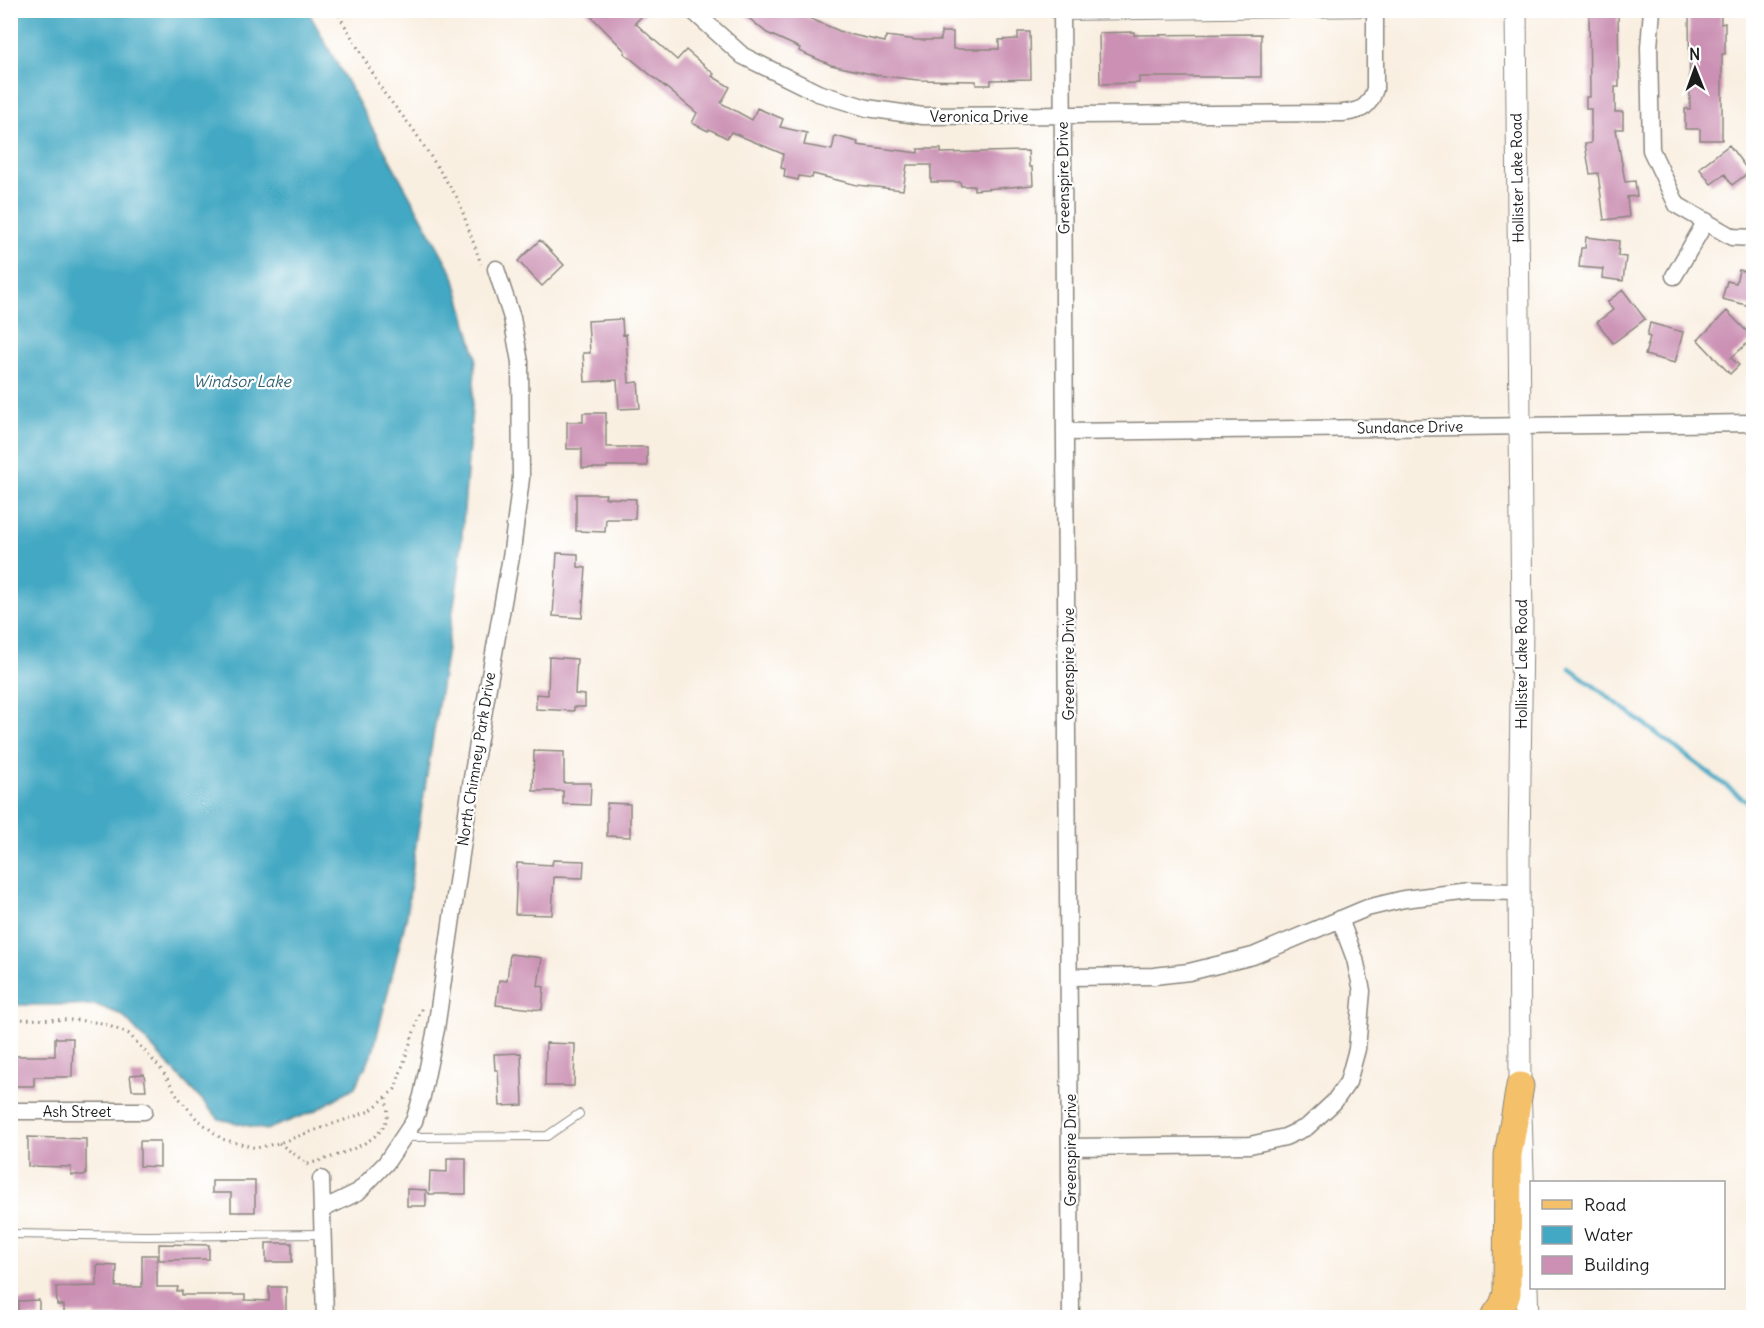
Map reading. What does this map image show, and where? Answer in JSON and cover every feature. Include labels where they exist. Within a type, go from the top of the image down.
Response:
[{"type":"main road","points":[[1494,1317],[1503,1305],[1507,1293],[1508,1155],[1520,1086]]},
{"type":"street","name":"Veronica Drive","points":[[692,10],[743,56],[818,93],[867,108],[923,116],[1355,112],[1372,100],[1375,89],[1375,11]]},
{"type":"street","name":"Hollister Lake Road","points":[[1516,10],[1522,628],[1519,851],[1520,1086],[1527,1317]]},
{"type":"street","points":[[1652,10],[1649,47],[1651,150],[1677,205],[1732,237],[1754,238]]},
{"type":"street","name":"Greenspire Drive","points":[[1057,13],[1063,116],[1071,1317]]},
{"type":"street","points":[[1674,276],[1706,221]]},
{"type":"street","name":"North Chimney Park Drive","points":[[323,1209],[358,1192],[386,1163],[404,1137],[414,1121],[422,1096],[436,1029],[472,778],[512,551],[521,478],[520,362],[512,318],[490,270]]},
{"type":"street","name":"Sundance Drive","points":[[1066,432],[1754,423]]},
{"type":"street","points":[[1070,977],[1154,976],[1189,972],[1253,956],[1368,908],[1404,899],[1470,891],[1519,892]]},
{"type":"street","points":[[1070,1147],[1250,1145],[1285,1137],[1307,1127],[1334,1102],[1348,1082],[1357,1049],[1362,991],[1355,959],[1340,919]]},
{"type":"street","name":"Ash Street","points":[[10,1111],[144,1111]]},
{"type":"street","points":[[321,1179],[325,1317]]},
{"type":"lane","points":[[1057,13],[1375,11]]},
{"type":"lane","points":[[404,1137],[547,1136],[579,1114]]},
{"type":"lane","points":[[10,1234],[146,1236],[323,1234]]},
{"type":"path","points":[[921,10],[985,16],[1057,13]]},
{"type":"path","points":[[338,11],[384,93],[413,129],[458,199],[490,270]]},
{"type":"path","points":[[10,1019],[76,1020],[102,1023],[129,1034],[162,1070],[179,1098],[195,1118],[222,1139],[256,1148],[279,1143],[370,1111],[386,1098],[395,1089],[423,1003]]},
{"type":"path","points":[[308,1164],[362,1144],[378,1133],[386,1123],[388,1109],[386,1098]]},
{"type":"path","points":[[279,1143],[308,1164],[321,1179]]},
{"type":"water","name":"Windsor Lake","points":[[11,10],[308,11],[454,276],[476,357],[459,573],[407,915],[373,1052],[355,1087],[315,1111],[266,1130],[219,1119],[122,1015],[96,1005],[11,1005]]},
{"type":"building","points":[[585,10],[648,10],[635,23],[677,60],[686,50],[714,74],[712,76],[730,87],[721,103],[752,120],[757,108],[783,119],[780,127],[807,133],[804,145],[832,150],[835,136],[858,142],[857,145],[918,153],[918,149],[941,149],[941,153],[1028,151],[1033,185],[974,190],[974,186],[961,186],[960,182],[931,182],[931,165],[907,165],[903,190],[857,185],[813,174],[812,178],[799,176],[798,180],[784,177],[785,169],[781,168],[783,154],[731,132],[727,138],[692,123],[697,113],[624,53],[625,51]]},
{"type":"building","points":[[739,10],[803,10],[802,15],[844,33],[885,42],[886,36],[941,40],[941,32],[953,32],[953,49],[999,49],[999,40],[1018,39],[1018,32],[1030,32],[1031,79],[991,80],[991,85],[976,85],[976,81],[918,80],[876,75],[831,65],[767,33]]},
{"type":"building","points":[[1589,10],[1618,10],[1619,87],[1615,87],[1615,112],[1623,112],[1623,129],[1616,129],[1625,182],[1635,181],[1637,196],[1627,197],[1629,217],[1604,220],[1598,173],[1590,174],[1585,144],[1591,143],[1591,109],[1586,109],[1586,97],[1590,97]]},
{"type":"building","points":[[1689,10],[1721,10],[1721,24],[1725,23],[1725,54],[1722,54],[1722,140],[1700,140],[1700,129],[1685,129],[1685,109],[1690,109]]},
{"type":"building","points":[[1134,32],[1134,35],[1261,34],[1261,77],[1139,77],[1139,83],[1100,84],[1099,33]]},
{"type":"building","points":[[1729,145],[1749,172],[1732,185],[1725,174],[1711,184],[1699,168]]},
{"type":"building","points":[[1586,237],[1619,241],[1618,256],[1626,257],[1623,281],[1602,278],[1603,269],[1579,267],[1581,248],[1585,248]]},
{"type":"building","points":[[540,240],[564,265],[542,286],[518,261]]},
{"type":"building","points":[[1739,270],[1754,274],[1754,307],[1722,299],[1727,281],[1736,283]]},
{"type":"building","points":[[1623,290],[1645,319],[1613,343],[1597,322],[1613,310],[1607,302]]},
{"type":"building","points":[[1727,311],[1753,338],[1731,358],[1739,365],[1730,374],[1698,340]]},
{"type":"building","points":[[622,319],[623,335],[626,334],[629,383],[638,382],[640,408],[619,409],[617,380],[585,382],[583,353],[590,353],[588,321]]},
{"type":"building","points":[[1650,323],[1683,332],[1675,363],[1645,355],[1650,337],[1647,336]]},
{"type":"building","points":[[583,413],[606,413],[606,447],[647,447],[647,466],[582,468],[582,449],[567,449],[567,422],[583,422]]},
{"type":"building","points":[[576,494],[606,494],[605,498],[636,499],[635,519],[606,519],[605,532],[576,531]]},
{"type":"building","points":[[557,553],[578,554],[578,567],[586,568],[582,618],[553,616]]},
{"type":"building","points":[[549,657],[577,659],[575,694],[585,695],[585,707],[574,707],[574,711],[536,709],[536,694],[548,695]]},
{"type":"building","points":[[534,751],[564,752],[564,783],[591,783],[590,805],[563,804],[563,791],[533,791]]},
{"type":"building","points":[[607,803],[630,804],[630,837],[607,836]]},
{"type":"building","points":[[553,860],[584,861],[583,878],[554,877],[552,915],[515,914],[517,863],[552,865]]},
{"type":"building","points":[[510,954],[542,958],[538,986],[544,987],[542,1010],[496,1005],[499,980],[507,981]]},
{"type":"building","points":[[55,1038],[73,1038],[72,1077],[34,1077],[34,1086],[10,1086],[10,1056],[55,1056]]},
{"type":"building","points":[[546,1043],[575,1044],[574,1086],[545,1086]]},
{"type":"building","points":[[521,1053],[523,1105],[500,1106],[498,1070],[495,1070],[494,1054]]},
{"type":"building","points":[[144,1074],[146,1090],[132,1090],[130,1075]]},
{"type":"building","points":[[28,1137],[86,1139],[86,1175],[71,1175],[71,1167],[28,1166]]},
{"type":"building","points":[[140,1141],[160,1141],[160,1167],[140,1166]]},
{"type":"building","points":[[447,1158],[466,1158],[466,1194],[429,1194],[430,1171],[447,1172]]},
{"type":"building","points":[[212,1181],[255,1181],[255,1212],[231,1212],[231,1193],[212,1193]]},
{"type":"building","points":[[407,1189],[426,1190],[426,1206],[407,1206]]},
{"type":"building","points":[[266,1243],[292,1243],[292,1262],[266,1262]]},
{"type":"building","points":[[159,1244],[209,1245],[209,1259],[159,1260]]},
{"type":"building","points":[[142,1255],[157,1255],[157,1287],[178,1287],[177,1291],[182,1291],[182,1295],[245,1295],[245,1300],[269,1301],[269,1287],[286,1287],[286,1317],[95,1317],[96,1314],[64,1314],[64,1305],[57,1305],[56,1287],[97,1286],[97,1265],[117,1266],[116,1287],[142,1287]]},
{"type":"building","points":[[39,1300],[39,1317],[18,1317],[18,1301]]},
{"type":"waterway","points":[[1570,668],[1754,807]]}]
